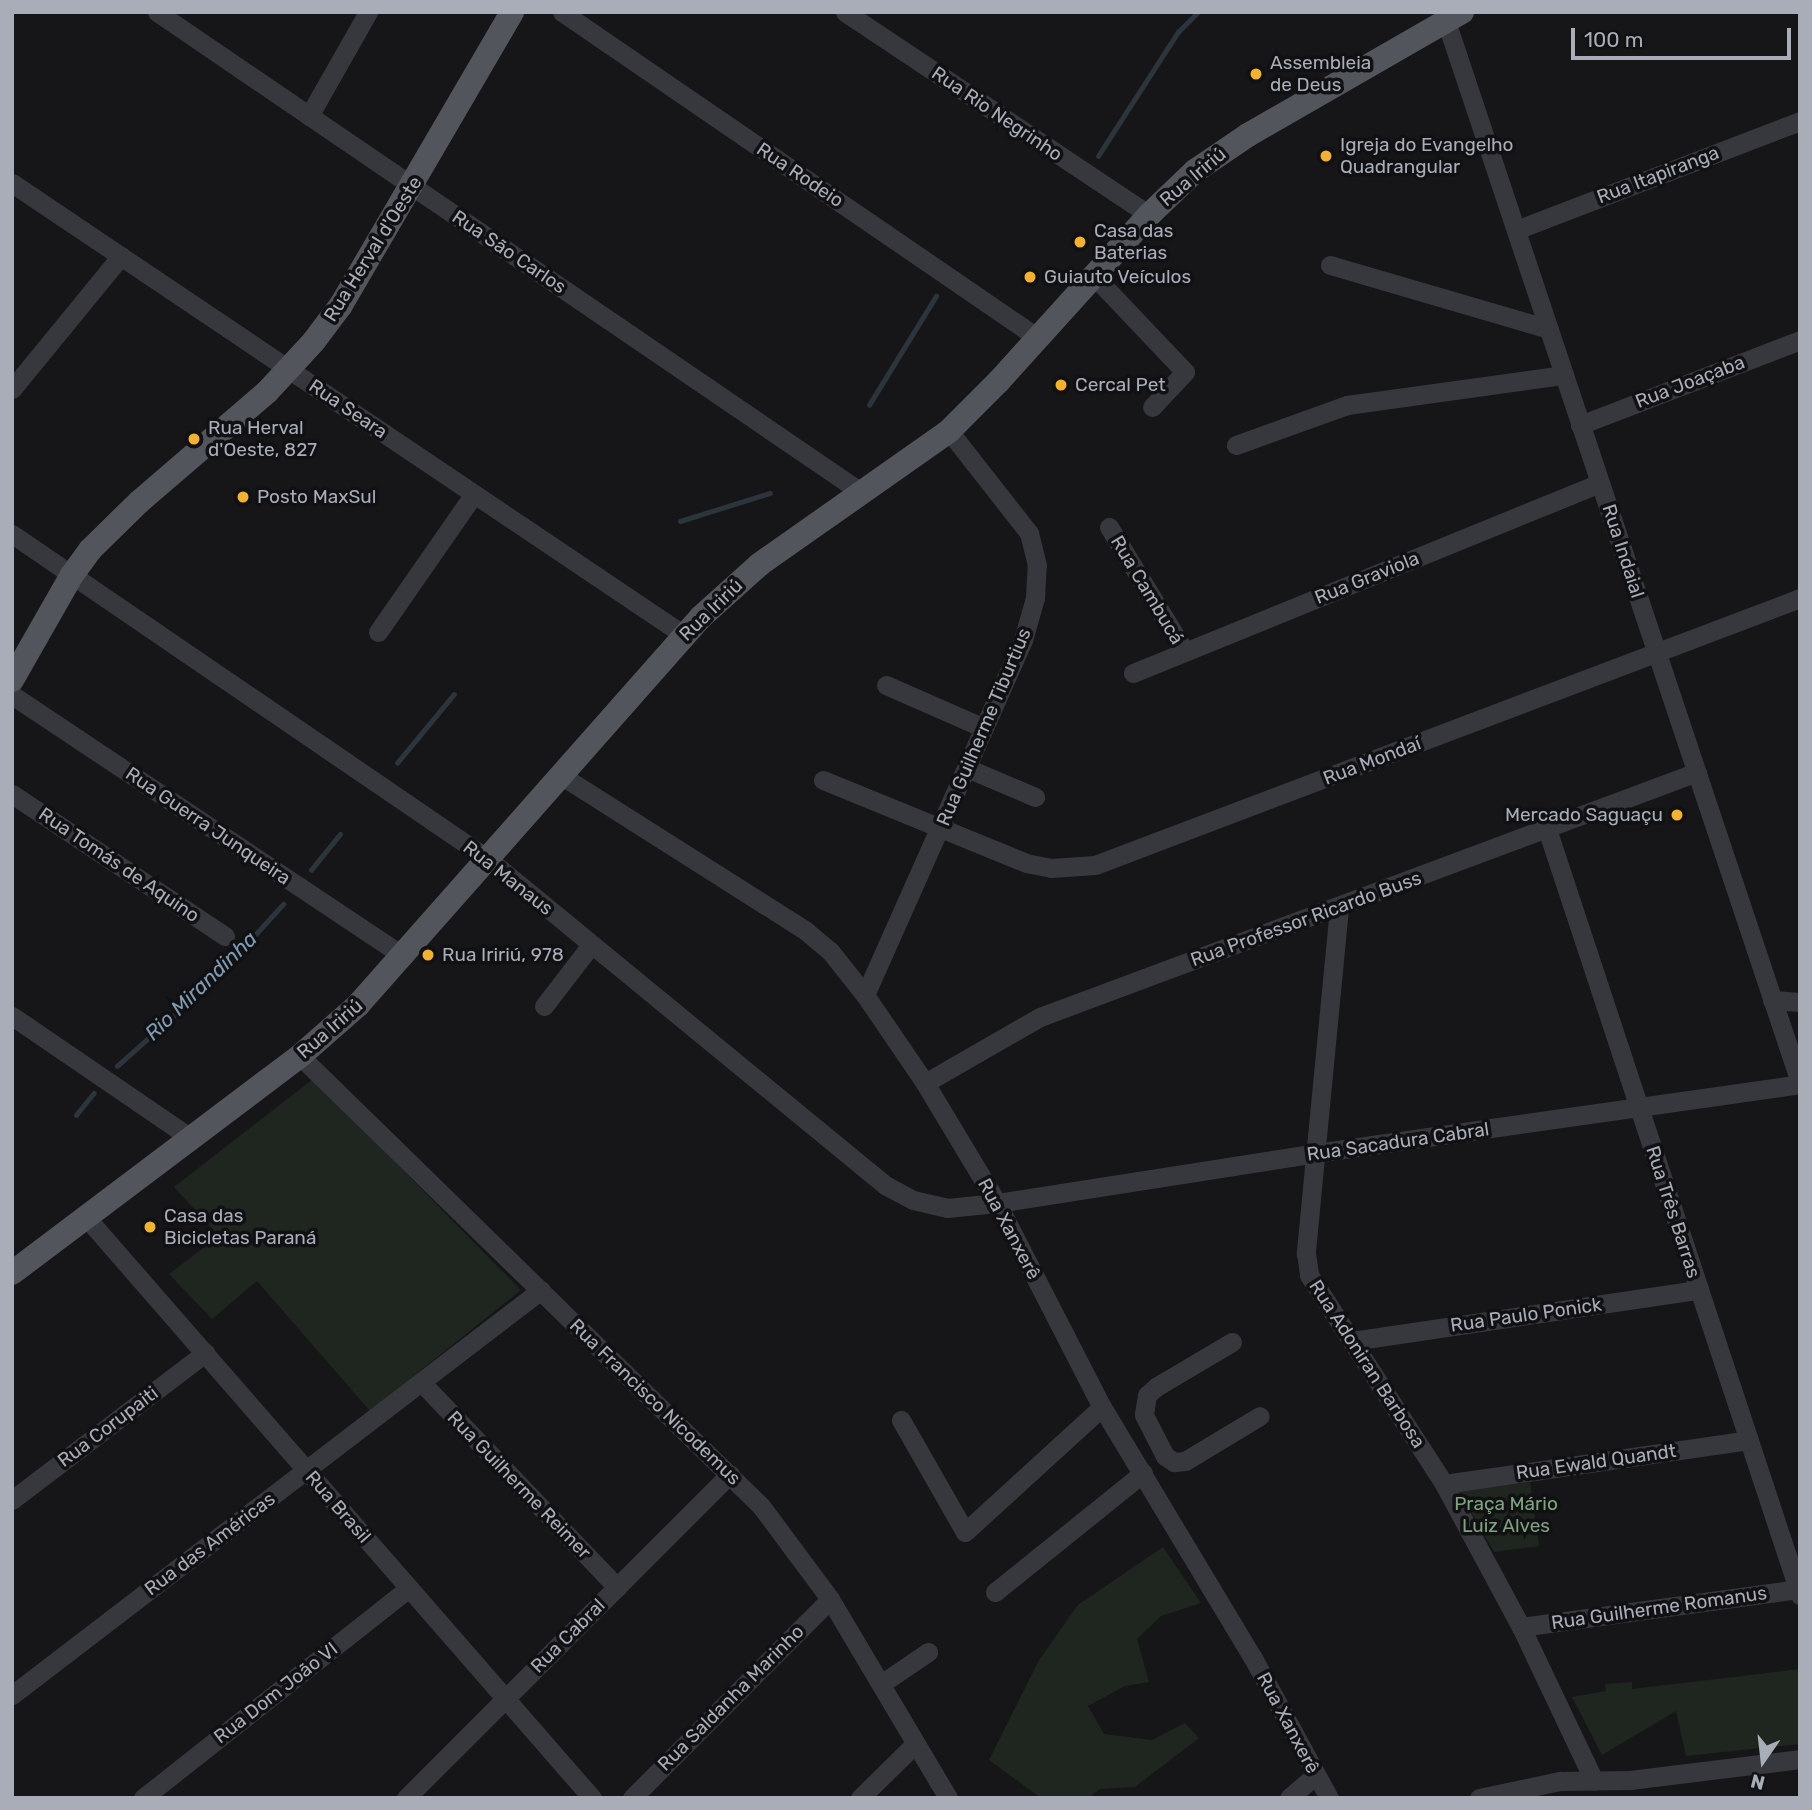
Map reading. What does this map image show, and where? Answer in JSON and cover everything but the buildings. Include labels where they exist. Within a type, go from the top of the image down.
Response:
[{"type":"main road","name":"Rua Herval d'Oeste","points":[[12,680],[72,575],[90,550],[122,517],[289,370],[341,306],[512,12]]},
{"type":"main road","name":"Rua Iririú","points":[[12,1273],[300,1055],[358,1005],[404,956],[684,635],[729,590],[760,564],[949,431],[1038,338],[1149,215],[1219,153],[1454,17]]},
{"type":"street","name":"Rua São Carlos","points":[[157,12],[861,492]]},
{"type":"street","points":[[309,116],[368,12]]},
{"type":"street","name":"Rua Rodeio","points":[[562,12],[1038,338]]},
{"type":"street","name":"Rua Rio Negrinho","points":[[845,12],[1149,215]]},
{"type":"street","name":"Rua Indaial","points":[[1454,17],[1516,230],[1800,1083]]},
{"type":"street","name":"Rua Itapiranga","points":[[1516,230],[1800,121]]},
{"type":"street","name":"Rua Seara","points":[[15,190],[121,256],[684,635]]},
{"type":"street","points":[[12,389],[121,256]]},
{"type":"street","points":[[1330,265],[1549,329]]},
{"type":"street","points":[[1094,276],[1185,372],[1152,407]]},
{"type":"street","name":"Rua Joaçaba","points":[[1580,425],[1800,340]]},
{"type":"street","points":[[1236,445],[1347,405],[1564,375]]},
{"type":"street","name":"Rua Guilherme Tiburtius","points":[[865,995],[1030,621],[1038,579],[1034,548],[1021,520],[949,431]]},
{"type":"street","name":"Rua Graviola","points":[[1133,673],[1600,483]]},
{"type":"street","points":[[377,632],[474,494]]},
{"type":"street","name":"Rua Cambucá","points":[[1109,527],[1185,652]]},
{"type":"street","name":"Rua Manaus","points":[[12,534],[488,859],[885,1185],[913,1200],[932,1206],[965,1208],[997,1203]]},
{"type":"street","name":"Rua Mondaí","points":[[823,780],[1026,863],[1051,868],[1095,865],[1800,598]]},
{"type":"street","points":[[886,685],[984,728]]},
{"type":"street","name":"Rua Guerra Junqueira","points":[[12,695],[404,956]]},
{"type":"street","points":[[967,768],[1035,797]]},
{"type":"street","name":"Rua Professor Ricardo Buss","points":[[925,1083],[1040,1017],[1339,908],[1697,772]]},
{"type":"street","name":"Rua Xanxerê","points":[[562,776],[806,931],[830,951],[865,995],[925,1083],[997,1203],[1102,1407],[1253,1658],[1329,1798]]},
{"type":"street","name":"Rua Tomás de Aquino","points":[[12,793],[225,936]]},
{"type":"street","name":"Rua Três Barras","points":[[1547,829],[1799,1592]]},
{"type":"street","name":"Rua Adoniran Barbosa","points":[[1339,908],[1307,1265],[1315,1288],[1444,1484],[1521,1627],[1594,1781]]},
{"type":"street","points":[[544,1006],[591,945]]},
{"type":"street","points":[[1772,1000],[1800,1002]]},
{"type":"street","points":[[12,1016],[191,1138]]},
{"type":"street","name":"Rua Francisco Nicodemus","points":[[300,1055],[730,1474],[788,1539],[830,1599],[948,1798]]},
{"type":"street","name":"Rua Sacadura Cabral","points":[[997,1203],[1316,1153],[1800,1083]]},
{"type":"street","name":"Rua Brasil","points":[[85,1216],[592,1798]]},
{"type":"street","name":"Rua das Américas","points":[[12,1695],[541,1290]]},
{"type":"street","name":"Rua Paulo Ponick","points":[[1352,1341],[1699,1290]]},
{"type":"street","points":[[1232,1342],[1147,1395],[1144,1406],[1148,1424],[1165,1456],[1174,1462],[1185,1461],[1260,1416]]},
{"type":"street","name":"Rua Corupaiti","points":[[12,1500],[205,1353]]},
{"type":"street","name":"Rua Guilherme Reimer","points":[[421,1382],[617,1587]]},
{"type":"street","points":[[901,1420],[965,1532],[1102,1407]]},
{"type":"street","points":[[1123,1441],[1148,1424]]},
{"type":"street","name":"Rua Ewald Quandt","points":[[1444,1484],[1749,1440]]},
{"type":"street","points":[[995,1591],[1143,1473]]},
{"type":"street","name":"Rua Cabral","points":[[406,1798],[730,1474]]},
{"type":"street","name":"Rua Dom João VI","points":[[143,1798],[409,1588]]},
{"type":"street","name":"Rua Guilherme Romanus","points":[[1521,1627],[1799,1592]]},
{"type":"street","name":"Rua Saldanha Marinho","points":[[632,1798],[830,1599]]},
{"type":"street","points":[[881,1684],[928,1652]]},
{"type":"street","points":[[860,1798],[916,1743]]},
{"type":"street","points":[[1479,1798],[1560,1781],[1630,1780],[1800,1759]]},
{"type":"street","points":[[1289,1798],[1315,1775]]},
{"type":"green space","points":[[313,1079],[521,1290],[370,1411],[257,1281],[212,1319],[169,1274],[219,1236],[174,1187]]},
{"type":"green space","name":"Praça Mário Luiz Alves","points":[[1530,1482],[1539,1546],[1494,1552],[1459,1491]]},
{"type":"green space","points":[[1163,1547],[1201,1603],[1161,1616],[1137,1639],[1149,1682],[1125,1686],[1088,1706],[1104,1734],[1152,1740],[1185,1723],[1199,1738],[1135,1787],[1100,1789],[1088,1798],[1041,1798],[989,1760],[1039,1660],[1078,1605]]},
{"type":"green space","points":[[1800,1669],[1800,1744],[1686,1756],[1676,1711],[1602,1755],[1572,1697],[1606,1691],[1605,1684],[1632,1682],[1632,1689]]},
{"type":"waterway","name":"Rio Mirandinha","points":[[1098,156],[1178,32],[1198,12]]},
{"type":"waterway","name":"Rio Mirandinha","points":[[869,405],[936,296]]},
{"type":"waterway","name":"Rio Mirandinha","points":[[680,521],[770,493]]},
{"type":"waterway","name":"Rio Mirandinha","points":[[397,763],[454,694]]},
{"type":"waterway","name":"Rio Mirandinha","points":[[311,870],[340,834]]},
{"type":"waterway","name":"Rio Mirandinha","points":[[117,1066],[218,976],[283,904]]},
{"type":"waterway","name":"Rio Mirandinha","points":[[76,1115],[94,1093]]},
{"type":"place","name":"Assembleia de Deus","points":[[1256,74]]},
{"type":"place","name":"Igreja do Evangelho Quadrangular","points":[[1326,156]]},
{"type":"place","name":"Casa das Baterias","points":[[1080,242]]},
{"type":"place","name":"Guiauto Veículos","points":[[1030,277]]},
{"type":"place","name":"Cercal Pet","points":[[1061,385]]},
{"type":"place","name":"Rua Herval d'Oeste, 827","points":[[194,439]]},
{"type":"place","name":"Posto MaxSul","points":[[243,497]]},
{"type":"place","name":"Mercado Saguaçu","points":[[1677,815]]},
{"type":"place","name":"Rua Iririú, 978","points":[[428,955]]},
{"type":"place","name":"Casa das Bicicletas Paraná","points":[[150,1227]]}]
